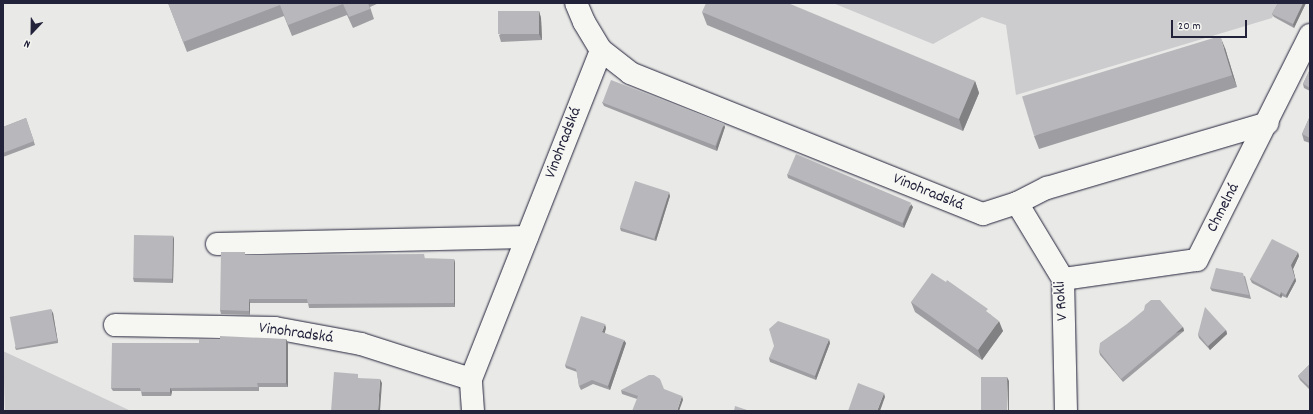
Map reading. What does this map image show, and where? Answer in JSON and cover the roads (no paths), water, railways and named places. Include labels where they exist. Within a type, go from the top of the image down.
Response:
[{"type":"street","name":"Vinohradská","points":[[576,3],[584,22],[601,50],[630,73],[982,214],[1017,203],[1047,188],[1268,123]]},
{"type":"street","name":"Chmelná","points":[[1063,279],[1197,260],[1268,123],[1310,35]]},
{"type":"street","name":"Vinohradská","points":[[473,411],[471,379],[601,50]]},
{"type":"street","name":"V Rokli","points":[[1017,203],[1063,279],[1066,411]]},
{"type":"street","points":[[218,244],[527,237]]},
{"type":"street","name":"Vinohradská","points":[[115,325],[275,328],[361,344],[471,379]]}]
